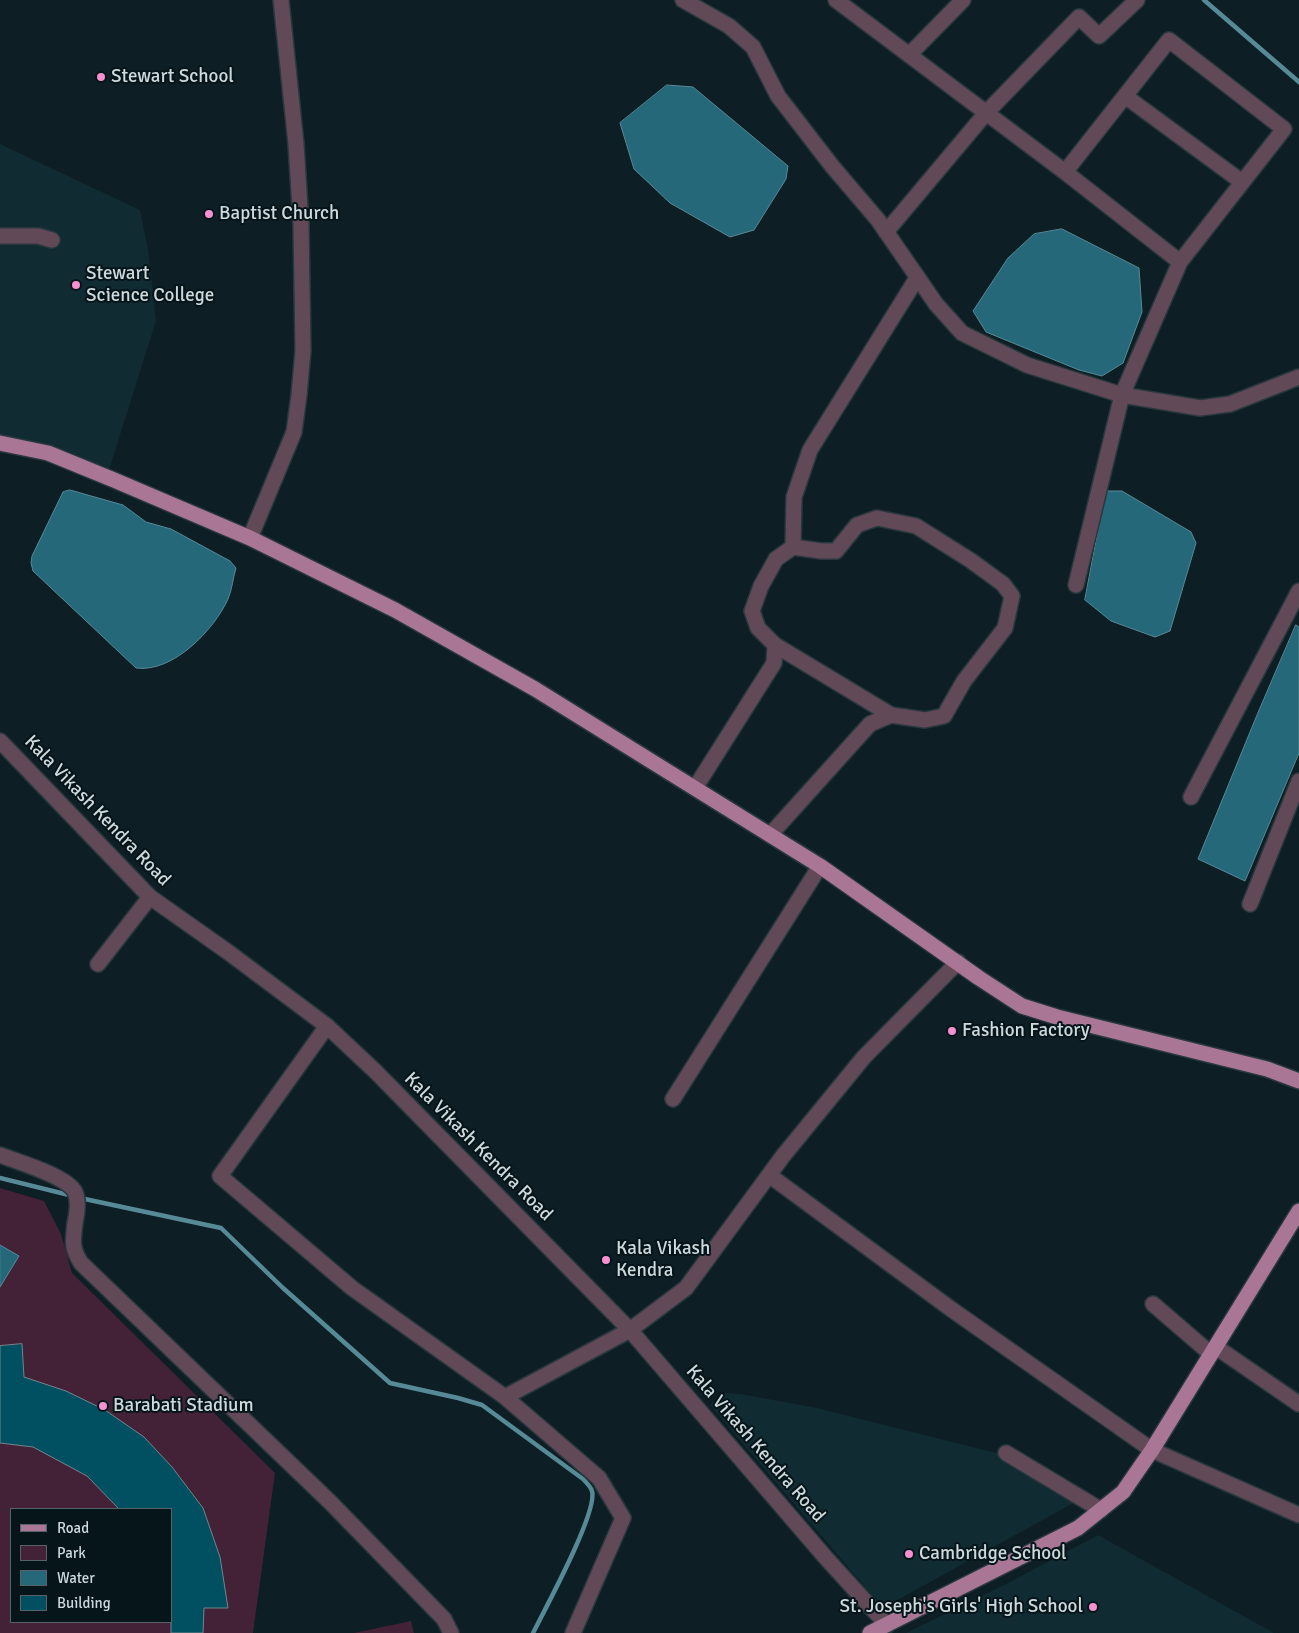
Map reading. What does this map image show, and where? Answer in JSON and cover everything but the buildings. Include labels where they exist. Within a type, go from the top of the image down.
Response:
[{"type":"main road","points":[[0,443],[48,453],[250,538],[419,624],[535,689],[820,866],[1022,1006],[1057,1017],[1268,1069],[1299,1081]]},
{"type":"main road","points":[[1268,1069],[1299,1072]]},
{"type":"main road","points":[[870,1633],[1078,1528],[1123,1492],[1152,1450],[1299,1211]]},
{"type":"street","points":[[250,538],[294,432],[303,351],[301,224],[296,144],[281,0]]},
{"type":"street","points":[[683,0],[729,26],[752,47],[778,96],[832,166],[878,220],[936,304],[962,333],[1027,365],[1122,395],[1200,408],[1230,404],[1299,377]]},
{"type":"street","points":[[836,0],[1065,172],[1180,262]]},
{"type":"street","points":[[909,56],[963,0]]},
{"type":"street","points":[[886,232],[986,113],[1080,17],[1099,36],[1137,0]]},
{"type":"street","points":[[1065,172],[1168,40],[1284,129],[1180,262],[1122,395],[1076,584]]},
{"type":"street","points":[[1125,96],[1242,182]]},
{"type":"street","points":[[0,236],[38,236],[52,240]]},
{"type":"street","points":[[793,546],[794,497],[810,450],[917,278]]},
{"type":"street","points":[[878,518],[916,526],[970,560],[1003,584],[1012,596],[1006,628],[964,681],[944,716],[925,720],[891,715],[775,645],[758,628],[752,611],[761,586],[776,559],[793,546],[821,552],[836,551],[856,525],[878,518]]},
{"type":"street","points":[[1191,797],[1299,591]]},
{"type":"street","points":[[695,788],[774,663],[775,645]]},
{"type":"street","points":[[770,835],[870,724],[891,715]]},
{"type":"street","name":"Kala Vikash Kendra Road","points":[[0,741],[150,897],[327,1026],[375,1071],[630,1330],[826,1558],[887,1625]]},
{"type":"street","points":[[1250,904],[1299,781]]},
{"type":"street","points":[[673,1099],[820,866]]},
{"type":"street","points":[[98,964],[150,897]]},
{"type":"street","points":[[505,1397],[630,1330],[686,1288],[768,1175],[864,1057],[958,962]]},
{"type":"street","points":[[327,1026],[220,1176],[352,1288],[505,1397],[599,1478],[623,1518],[573,1633]]},
{"type":"street","points":[[0,1156],[54,1176],[70,1185],[76,1193],[78,1208],[73,1244],[74,1252],[81,1263],[330,1502],[444,1619],[451,1633]]},
{"type":"street","points":[[768,1175],[951,1309],[1152,1450],[1299,1515]]},
{"type":"street","points":[[1153,1304],[1213,1350],[1299,1404]]},
{"type":"street","points":[[1006,1453],[1101,1510]]},
{"type":"shaded area","name":"Stewart Science College","points":[[0,144],[140,210],[148,249],[156,321],[109,470],[0,437]]},
{"type":"shaded area","name":"Cambridge School","points":[[722,1393],[741,1394],[817,1408],[1016,1458],[1079,1500],[883,1608],[710,1405]]},
{"type":"shaded area","name":"St. Joseph's Girls' High School","points":[[1098,1535],[1274,1633],[906,1633],[1010,1582]]},
{"type":"green space","name":"Barabati Stadium","points":[[0,1188],[44,1201],[61,1234],[72,1273],[275,1473],[253,1633],[0,1633]]},
{"type":"green space","points":[[411,1621],[414,1633],[354,1633]]},
{"type":"water","points":[[667,85],[693,87],[788,166],[786,179],[754,230],[730,237],[670,203],[634,169],[620,123]]},
{"type":"water","points":[[1062,229],[1139,268],[1142,312],[1123,363],[1102,376],[1079,370],[986,332],[973,311],[1008,258],[1034,234]]},
{"type":"water","points":[[70,490],[123,505],[146,522],[171,529],[230,561],[236,568],[229,595],[222,611],[202,636],[178,657],[150,668],[136,668],[33,571],[32,556],[63,492]]},
{"type":"water","points":[[1106,491],[1122,491],[1191,532],[1196,543],[1170,631],[1155,637],[1111,621],[1085,600]]},
{"type":"water","points":[[1296,625],[1299,627],[1299,753],[1245,881],[1198,859]]},
{"type":"water","points":[[0,1245],[19,1256],[0,1287]]},
{"type":"waterway","points":[[1204,0],[1299,82]]},
{"type":"waterway","points":[[0,1178],[73,1196]]},
{"type":"waterway","points":[[80,1198],[221,1228],[283,1288],[390,1383],[482,1405],[583,1479],[592,1491],[592,1502],[587,1519],[559,1583],[533,1633]]},
{"type":"place","name":"Stewart School","points":[[101,77]]},
{"type":"place","name":"Baptist Church","points":[[209,214]]},
{"type":"place","name":"Stewart Science College","points":[[76,285]]},
{"type":"place","name":"Fashion Factory","points":[[952,1031]]},
{"type":"place","name":"Kala Vikash Kendra","points":[[606,1260]]},
{"type":"place","name":"Barabati Stadium","points":[[103,1406]]},
{"type":"place","name":"Cambridge School","points":[[909,1554]]},
{"type":"place","name":"St. Joseph's Girls' High School","points":[[1093,1607]]}]
